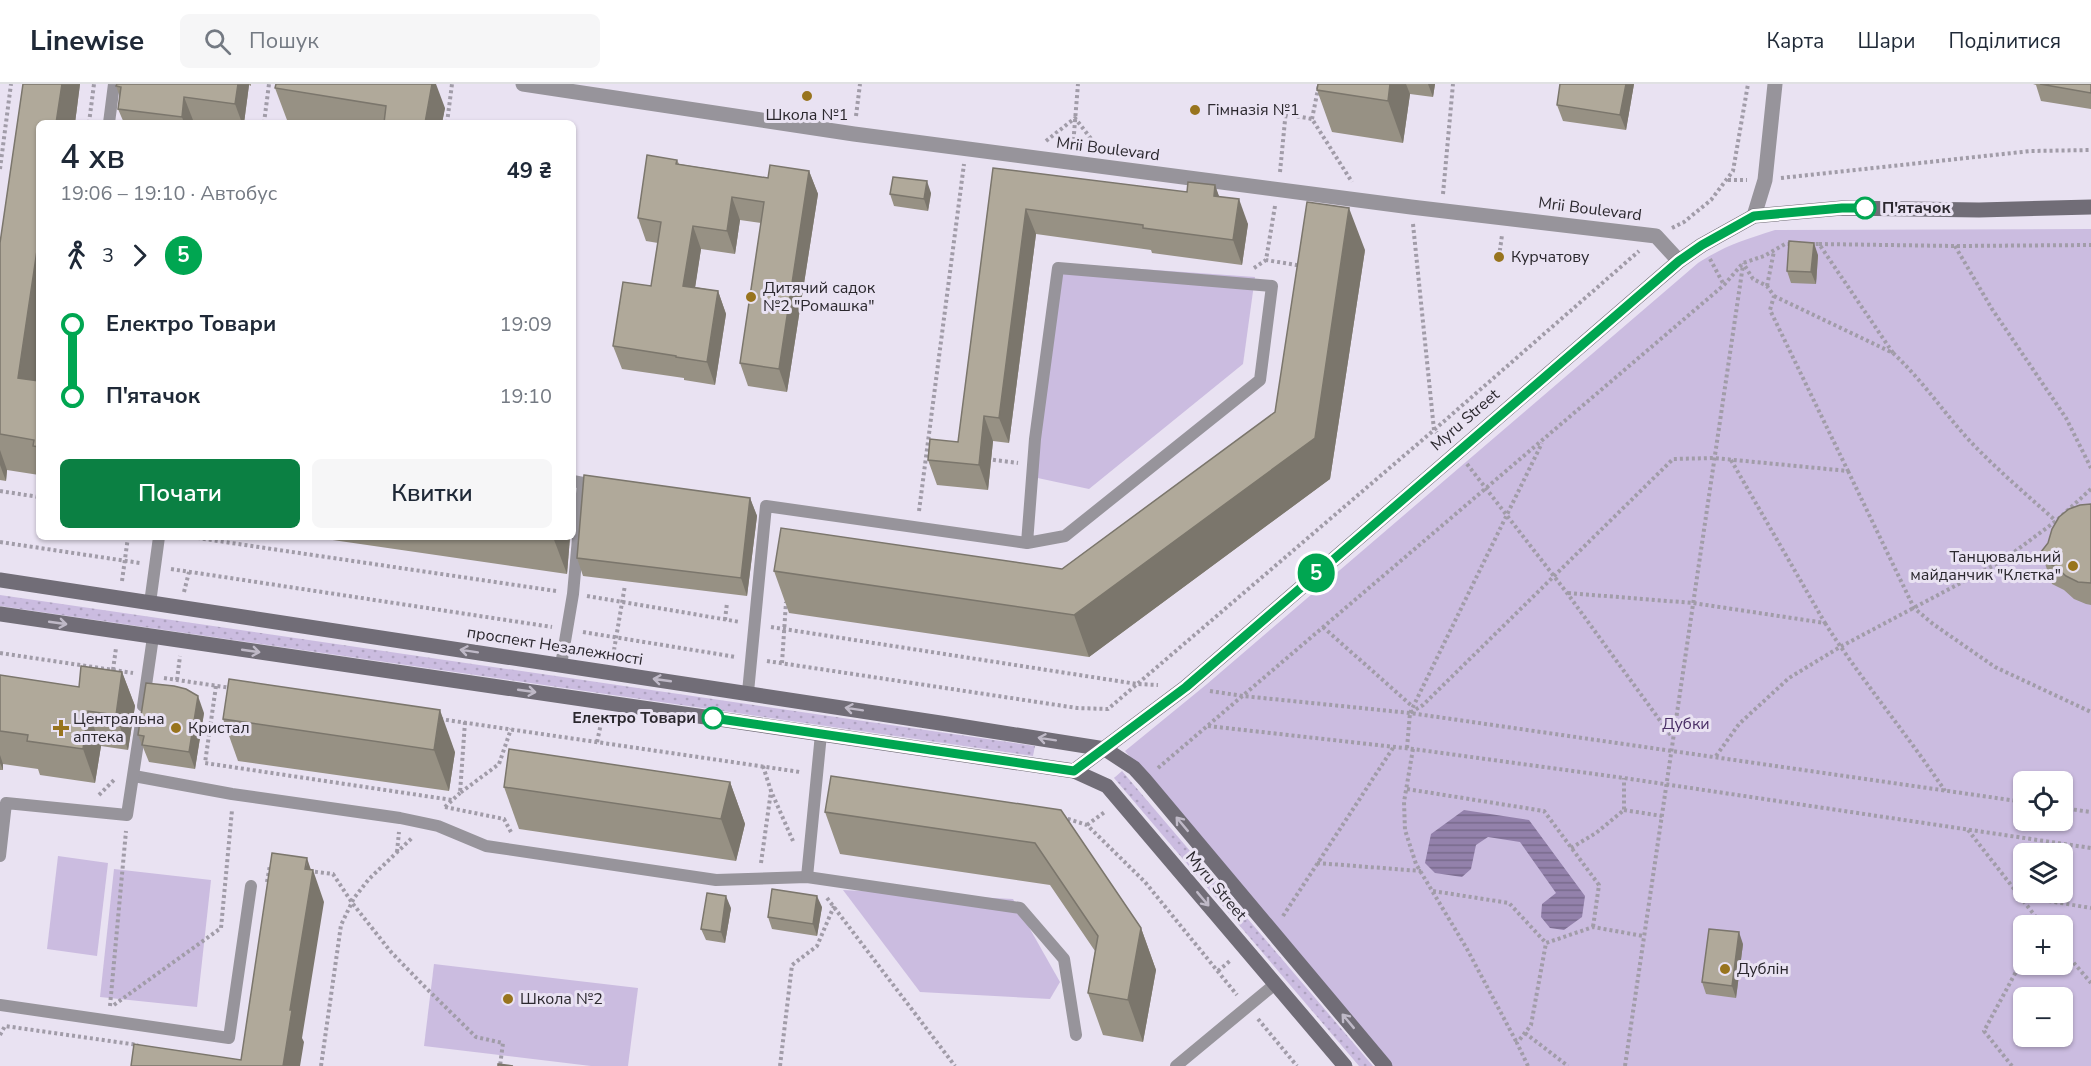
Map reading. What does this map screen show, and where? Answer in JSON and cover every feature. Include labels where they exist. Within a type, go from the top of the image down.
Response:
[{"type":"street","name":"Mrii Boulevard","points":[[523,84],[854,134],[1411,207],[1656,236],[1679,261]]},
{"type":"street","points":[[1775,84],[1765,180],[1754,216],[1842,208],[1979,210],[2091,207]]},
{"type":"street","name":"Myru Street","points":[[1074,771],[1186,687],[1679,261],[1702,245],[1754,216]]},
{"type":"street","name":"проспект Незалежності","points":[[0,580],[748,692],[1105,749]]},
{"type":"street","points":[[0,614],[1074,771]]},
{"type":"street","name":"Myru Street","points":[[1105,749],[1134,768],[1385,1066]]},
{"type":"street","name":"Myru Street","points":[[1074,771],[1107,786],[1345,1066]]},
{"type":"lane","points":[[109,120],[114,84]]},
{"type":"lane","points":[[748,692],[766,506],[1027,543],[1065,536],[1260,380],[1272,286],[1058,268],[1035,439],[1027,543]]},
{"type":"lane","points":[[561,665],[573,594],[583,483],[576,482]]},
{"type":"lane","points":[[150,603],[159,540]]},
{"type":"lane","points":[[0,856],[6,802],[127,815],[153,637]]},
{"type":"lane","points":[[807,877],[821,734]]},
{"type":"lane","points":[[134,776],[232,794],[400,818],[438,826],[486,846],[716,880],[807,877],[1020,908],[1064,959],[1076,1035]]},
{"type":"lane","points":[[0,1005],[229,1038],[251,886]]},
{"type":"lane","points":[[1176,1066],[1275,984]]},
{"type":"path","points":[[0,168],[11,84]]},
{"type":"path","points":[[89,120],[94,84]]},
{"type":"path","points":[[264,120],[269,84]]},
{"type":"path","points":[[447,120],[452,84]]},
{"type":"path","points":[[854,134],[860,84]]},
{"type":"path","points":[[1071,162],[1078,84]]},
{"type":"path","points":[[1312,118],[1319,84]]},
{"type":"path","points":[[1441,209],[1453,84]]},
{"type":"path","points":[[0,542],[752,660],[1077,708],[1108,709],[1434,430],[1656,236],[1684,222],[1711,200],[1733,171],[1748,84]]},
{"type":"path","points":[[1266,260],[1278,189],[1286,110]]},
{"type":"path","points":[[1027,157],[1075,118]]},
{"type":"path","points":[[1075,118],[1114,168]]},
{"type":"path","points":[[917,527],[966,149]]},
{"type":"path","points":[[1728,180],[1765,180],[2031,151],[2091,150]]},
{"type":"path","points":[[1411,207],[1434,430],[1487,487],[1672,737]]},
{"type":"path","points":[[1155,770],[1724,285],[1743,263],[1774,251],[1785,244],[1797,244]]},
{"type":"path","points":[[1808,244],[2091,245]]},
{"type":"path","points":[[1819,244],[1893,353],[1924,385],[1943,411],[1992,464],[2056,521]]},
{"type":"path","points":[[1954,246],[1992,309],[2066,418],[2091,468]]},
{"type":"path","points":[[1767,286],[1774,251]]},
{"type":"path","points":[[1246,273],[1266,260],[1305,266]]},
{"type":"path","points":[[1743,263],[1753,279],[1767,286],[1774,296],[1893,353]]},
{"type":"path","points":[[1625,1066],[1743,263]]},
{"type":"path","points":[[1774,296],[1770,310],[1914,608],[1995,668],[2091,712]]},
{"type":"path","points":[[1407,748],[1412,706],[1544,440]]},
{"type":"path","points":[[1410,713],[1423,705],[1673,459],[1714,458],[1848,471]]},
{"type":"path","points":[[986,459],[1021,463]]},
{"type":"path","points":[[1731,460],[1840,647],[1910,739],[1946,791]]},
{"type":"path","points":[[1716,756],[1739,724],[1789,678],[1840,647],[2002,561],[2056,521],[2091,489]]},
{"type":"path","points":[[0,491],[36,497]]},
{"type":"path","points":[[128,540],[128,549]]},
{"type":"path","points":[[211,540],[573,594],[784,630],[1137,684],[1186,687],[1243,696],[1410,713],[2013,800]]},
{"type":"path","points":[[622,603],[625,585]]},
{"type":"path","points":[[1567,593],[1693,603],[1825,623]]},
{"type":"path","points":[[782,663],[787,594]]},
{"type":"path","points":[[725,620],[727,603]]},
{"type":"path","points":[[1323,627],[1412,706]]},
{"type":"path","points":[[0,653],[240,689]]},
{"type":"path","points":[[129,684],[130,673]]},
{"type":"path","points":[[216,686],[205,763],[452,800]]},
{"type":"path","points":[[430,717],[817,775]]},
{"type":"path","points":[[465,722],[460,793],[500,764],[511,729]]},
{"type":"path","points":[[1207,726],[1407,748],[1666,784],[2091,848]]},
{"type":"path","points":[[1269,928],[1283,916],[1393,748]]},
{"type":"path","points":[[1413,749],[1404,802],[1405,830],[1416,864],[1467,950],[1528,1066]]},
{"type":"path","points":[[763,766],[771,791],[794,843]]},
{"type":"path","points":[[96,798],[119,774]]},
{"type":"path","points":[[1624,778],[1624,810]]},
{"type":"path","points":[[1407,789],[1544,811],[1599,885],[1593,927]]},
{"type":"path","points":[[760,868],[771,791]]},
{"type":"path","points":[[445,807],[504,819],[514,837]]},
{"type":"path","points":[[1571,848],[1596,833],[1624,810],[1662,816]]},
{"type":"path","points":[[2073,810],[2091,812]]},
{"type":"path","points":[[95,1019],[221,928],[231,815]]},
{"type":"path","points":[[1054,815],[1087,825],[1145,882],[1297,1066]]},
{"type":"path","points":[[1968,830],[2013,888]]},
{"type":"path","points":[[110,1008],[125,844]]},
{"type":"path","points":[[1317,863],[1421,871]]},
{"type":"path","points":[[270,865],[280,866]]},
{"type":"path","points":[[301,870],[333,874],[352,904],[415,977],[476,1037],[504,1043],[500,1066]]},
{"type":"path","points":[[807,877],[834,905],[955,1066]]},
{"type":"path","points":[[321,1066],[341,925],[354,898],[369,879]]},
{"type":"path","points":[[1432,891],[1509,903],[1546,943]]},
{"type":"path","points":[[2025,903],[2034,915]]},
{"type":"path","points":[[2061,903],[2091,908]]},
{"type":"path","points":[[780,1066],[792,966],[818,946],[834,905]]},
{"type":"path","points":[[1546,943],[1593,927],[1643,936]]},
{"type":"path","points":[[1516,1043],[1531,1025],[1546,943]]},
{"type":"path","points":[[1218,971],[1245,948]]},
{"type":"path","points":[[2073,962],[2091,983]]},
{"type":"path","points":[[2012,1066],[1984,1031],[2014,975]]},
{"type":"path","points":[[0,1035],[5,1026],[147,1047]]},
{"type":"path","points":[[1525,1033],[1568,1066]]},
{"type":"green space","name":"Дубки","points":[[2091,229],[2091,1066],[1391,1066],[1125,751],[1207,684],[1698,263],[1744,240],[1775,230]]},
{"type":"green space","points":[[1056,263],[1255,277],[1243,364],[1089,489],[1033,477]]},
{"type":"green space","points":[[0,595],[1035,746],[1033,756],[0,606]]},
{"type":"green space","points":[[1122,771],[1373,1066],[1359,1066],[1114,778]]},
{"type":"green space","points":[[58,856],[108,863],[97,956],[47,949]]},
{"type":"green space","points":[[114,869],[211,880],[197,1007],[100,997]]},
{"type":"green space","points":[[843,890],[1013,899],[1060,982],[1050,999],[920,992]]},
{"type":"green space","points":[[434,964],[638,988],[628,1066],[591,1066],[424,1046]]},
{"type":"shaded area","points":[[1464,810],[1529,820],[1585,896],[1582,917],[1564,930],[1550,928],[1541,917],[1542,904],[1556,893],[1520,842],[1488,837],[1476,845],[1471,869],[1462,877],[1435,873],[1425,863],[1431,834]]},
{"type":"building","points":[[23,84],[62,84],[56,120],[36,120],[36,257],[18,378],[36,381],[36,446],[33,446],[34,440],[0,434],[0,243]]},
{"type":"building","points":[[117,84],[238,84],[235,104],[184,97],[182,117],[118,109],[121,87],[116,86]]},
{"type":"building","points":[[276,84],[432,84],[426,120],[384,120],[386,106],[275,88]]},
{"type":"building","points":[[1318,84],[1390,84],[1388,101],[1317,90]]},
{"type":"building","points":[[1560,84],[1626,84],[1620,115],[1557,105]]},
{"type":"building","points":[[2040,84],[2091,84],[2091,93]]},
{"type":"building","points":[[647,155],[677,160],[676,164],[768,178],[770,165],[809,171],[779,369],[740,363],[764,202],[732,197],[727,231],[693,226],[683,286],[718,291],[707,362],[613,346],[623,282],[651,286],[661,222],[638,218]]},
{"type":"building","points":[[993,168],[1187,192],[1188,182],[1215,185],[1214,196],[1239,199],[1233,240],[1026,209],[999,418],[984,416],[979,465],[928,460],[930,439],[958,442]]},
{"type":"building","points":[[893,177],[927,181],[924,199],[890,194]]},
{"type":"building","points":[[1307,202],[1349,208],[1315,438],[1074,615],[774,571],[781,528],[1062,569],[1275,412]]},
{"type":"building","points":[[1789,241],[1814,243],[1811,272],[1787,271]]},
{"type":"building","points":[[584,475],[750,498],[741,578],[577,558]]},
{"type":"building","points":[[2091,504],[2091,583],[2078,582],[2044,561],[2041,552],[2048,543],[2059,517],[2069,509]]},
{"type":"building","points":[[81,666],[122,672],[116,715],[88,711],[83,749],[27,741],[28,735],[0,731],[0,675],[79,687]]},
{"type":"building","points":[[229,679],[440,710],[434,750],[223,719]]},
{"type":"building","points":[[146,683],[186,689],[198,696],[189,752],[142,745],[144,736],[138,735]]},
{"type":"building","points":[[509,749],[730,782],[721,819],[504,787]]},
{"type":"building","points":[[831,776],[1061,810],[1141,928],[1128,1000],[1088,993],[1098,936],[1035,843],[825,812]]},
{"type":"building","points":[[272,853],[307,858],[305,869],[313,870],[283,1066],[131,1066],[134,1044],[241,1060]]},
{"type":"building","points":[[772,889],[817,896],[813,924],[768,917]]},
{"type":"building","points":[[707,893],[726,896],[721,932],[701,929]]},
{"type":"building","name":"Дублін","points":[[1709,929],[1739,932],[1732,986],[1702,982]]},
{"type":"bus line","name":"5","points":[[713,718],[1074,771],[1186,687],[1679,261],[1702,245],[1754,216],[1865,208]]},
{"type":"place","name":"Школа №1","points":[[807,96]]},
{"type":"place","name":"Гімназія №1","points":[[1195,110]]},
{"type":"place","name":"П'ятачок","points":[[1865,208]]},
{"type":"place","name":"Курчатову","points":[[1499,257]]},
{"type":"place","name":"Дитячий садок №2 \"Ромашка\"","points":[[751,297]]},
{"type":"place","name":"Танцювальний майданчик \"Клєтка\"","points":[[2073,566]]},
{"type":"place","name":"Електро Товари","points":[[713,718]]},
{"type":"place","name":"Центральна аптека","points":[[61,728]]},
{"type":"place","name":"Кристал","points":[[176,728]]},
{"type":"place","name":"Дублін","points":[[1725,969]]},
{"type":"place","name":"Школа №2","points":[[508,999]]}]
